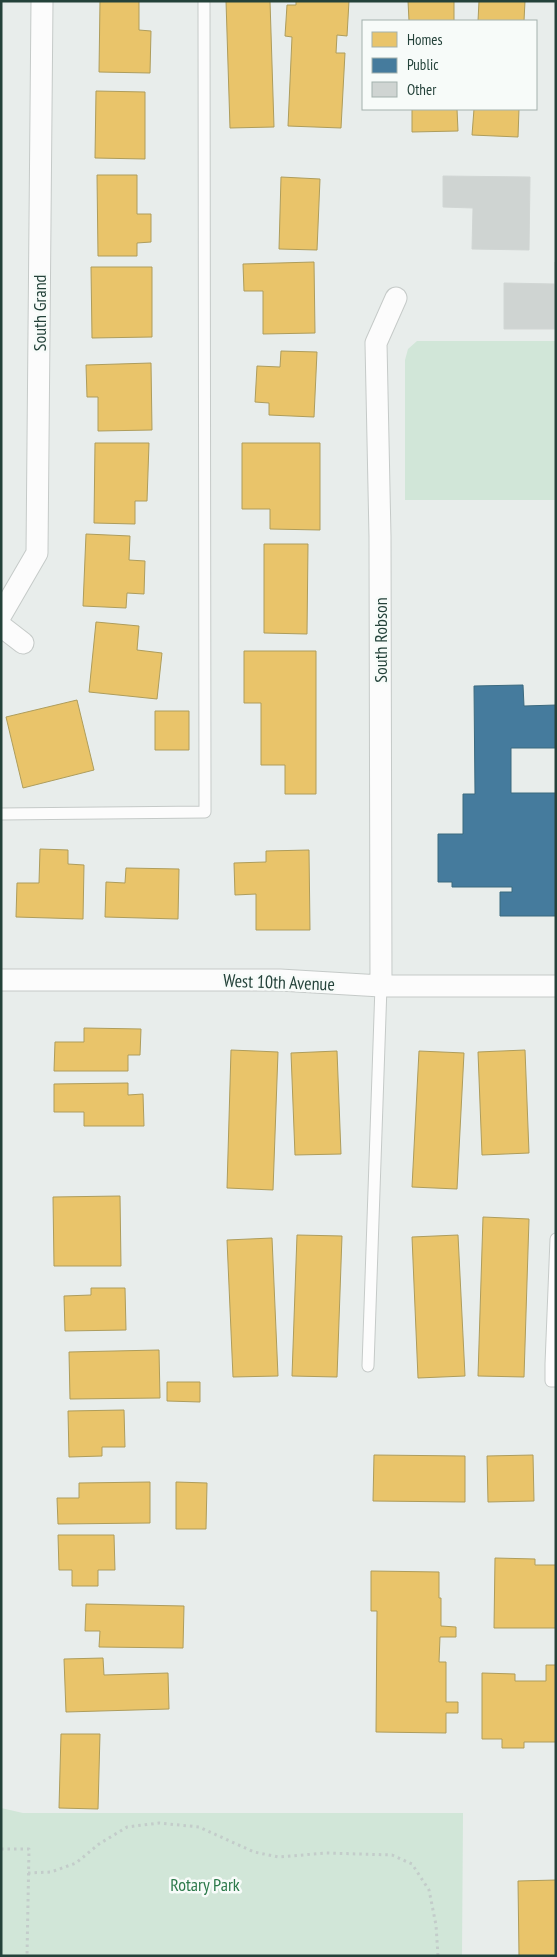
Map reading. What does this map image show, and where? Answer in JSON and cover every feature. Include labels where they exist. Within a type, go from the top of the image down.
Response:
[{"type":"street","name":"South Grand","points":[[1,615],[37,553],[42,1]]},
{"type":"street","name":"South Robson","points":[[381,986],[380,537],[376,343],[396,298]]},
{"type":"street","points":[[1,626],[23,643]]},
{"type":"street","name":"West 10th Avenue","points":[[1,980],[280,980],[381,986],[556,986]]},
{"type":"lane","points":[[1,814],[205,812],[204,1]]},
{"type":"lane","points":[[368,1366],[381,986]]},
{"type":"lane","points":[[556,1239],[551,1364],[551,1381],[556,1381]]},
{"type":"path","points":[[28,1873],[51,1872],[76,1863],[99,1844],[127,1827],[159,1823],[199,1827],[254,1852],[279,1857],[326,1853],[392,1855],[412,1864],[429,1890],[436,1925],[438,1956]]},
{"type":"path","points":[[1,1849],[29,1849],[27,1956]]},
{"type":"green space","points":[[417,341],[556,341],[556,500],[405,500],[405,360],[408,349]]},
{"type":"green space","name":"Rotary Park","points":[[1,1808],[23,1813],[463,1813],[462,1956],[1,1956]]},
{"type":"building: Homes","points":[[100,1],[139,1],[139,30],[151,31],[150,73],[99,72]]},
{"type":"building: Homes","points":[[226,1],[270,1],[274,127],[230,128]]},
{"type":"building: Homes","points":[[296,1],[349,1],[347,36],[337,35],[336,53],[345,53],[341,128],[288,126],[292,37],[285,36],[287,5],[296,5]]},
{"type":"building: Homes","points":[[408,1],[454,1],[454,20],[409,20]]},
{"type":"building: Homes","points":[[479,1],[525,1],[524,20],[478,20]]},
{"type":"building: Homes","points":[[96,91],[145,92],[145,159],[95,158]]},
{"type":"building: Homes","points":[[412,110],[457,110],[458,131],[412,132]]},
{"type":"building: Homes","points":[[474,110],[519,110],[518,137],[472,135]]},
{"type":"building: Homes","points":[[97,175],[137,175],[137,214],[151,214],[151,242],[137,243],[137,256],[98,256]]},
{"type":"building: Homes","points":[[281,177],[320,179],[317,250],[279,249]]},
{"type":"building: Homes","points":[[314,262],[315,333],[263,334],[263,291],[244,291],[243,264]]},
{"type":"building: Homes","points":[[91,267],[152,267],[152,337],[92,338]]},
{"type":"building: Homes","points":[[281,351],[317,352],[314,417],[269,415],[269,403],[255,402],[257,366],[280,367]]},
{"type":"building: Homes","points":[[151,363],[152,430],[98,431],[98,397],[87,397],[86,365]]},
{"type":"building: Homes","points":[[95,443],[149,443],[147,501],[135,501],[135,524],[94,523]]},
{"type":"building: Homes","points":[[242,443],[320,443],[320,530],[270,529],[270,509],[242,509]]},
{"type":"building: Homes","points":[[86,534],[130,536],[129,560],[145,561],[144,594],[127,593],[126,608],[83,606]]},
{"type":"building: Homes","points":[[264,544],[308,544],[307,634],[264,633]]},
{"type":"building: Homes","points":[[96,622],[139,626],[137,650],[162,653],[157,699],[89,692]]},
{"type":"building: Homes","points":[[244,651],[316,651],[316,794],[285,794],[285,765],[261,765],[261,703],[244,703]]},
{"type":"building: Homes","points":[[77,700],[94,770],[23,788],[6,717]]},
{"type":"building: Homes","points":[[155,711],[189,711],[189,750],[155,750]]},
{"type":"building: Homes","points":[[40,849],[68,850],[68,864],[84,865],[83,919],[16,917],[17,883],[39,883]]},
{"type":"building: Homes","points":[[309,850],[310,930],[256,930],[256,894],[235,895],[234,863],[266,862],[266,851]]},
{"type":"building: Homes","points":[[126,868],[179,869],[178,919],[105,917],[106,882],[125,883]]},
{"type":"building: Homes","points":[[84,1028],[141,1029],[140,1055],[128,1055],[128,1071],[54,1071],[55,1042],[84,1042]]},
{"type":"building: Homes","points":[[231,1050],[278,1052],[273,1190],[227,1188]]},
{"type":"building: Homes","points":[[525,1050],[529,1153],[482,1155],[478,1052]]},
{"type":"building: Homes","points":[[337,1051],[341,1154],[295,1155],[291,1053]]},
{"type":"building: Homes","points":[[419,1051],[464,1053],[457,1189],[412,1187]]},
{"type":"building: Homes","points":[[128,1083],[128,1095],[143,1094],[144,1126],[84,1126],[84,1112],[54,1112],[54,1084]]},
{"type":"building: Homes","points":[[120,1196],[121,1266],[54,1266],[53,1197]]},
{"type":"building: Homes","points":[[483,1217],[529,1219],[524,1377],[478,1376]]},
{"type":"building: Homes","points":[[297,1235],[342,1236],[337,1377],[292,1376]]},
{"type":"building: Homes","points":[[458,1235],[465,1376],[418,1378],[412,1237]]},
{"type":"building: Homes","points":[[272,1238],[278,1376],[233,1377],[227,1240]]},
{"type":"building: Homes","points":[[91,1288],[125,1288],[126,1330],[65,1331],[64,1296],[91,1295]]},
{"type":"building: Homes","points":[[159,1350],[160,1398],[70,1399],[69,1352]]},
{"type":"building: Homes","points":[[167,1382],[200,1382],[200,1402],[167,1401]]},
{"type":"building: Homes","points":[[124,1410],[125,1447],[102,1447],[102,1456],[69,1457],[68,1411]]},
{"type":"building: Homes","points":[[374,1455],[465,1456],[465,1502],[373,1501]]},
{"type":"building: Homes","points":[[533,1455],[534,1501],[488,1502],[487,1456]]},
{"type":"building: Homes","points":[[150,1482],[150,1523],[58,1524],[57,1498],[79,1498],[79,1483]]},
{"type":"building: Homes","points":[[176,1482],[207,1483],[206,1529],[176,1529]]},
{"type":"building: Homes","points":[[58,1535],[114,1535],[115,1570],[98,1570],[98,1586],[72,1586],[72,1570],[59,1570]]},
{"type":"building: Homes","points":[[495,1558],[535,1559],[535,1565],[556,1565],[556,1628],[494,1628]]},
{"type":"building: Homes","points":[[371,1571],[439,1572],[441,1626],[456,1627],[456,1637],[440,1637],[439,1662],[446,1662],[446,1702],[458,1702],[458,1713],[446,1713],[446,1733],[376,1732],[377,1611],[371,1611]]},
{"type":"building: Homes","points":[[86,1604],[184,1606],[183,1648],[99,1647],[100,1631],[85,1631]]},
{"type":"building: Homes","points":[[103,1658],[104,1675],[168,1673],[169,1709],[66,1712],[64,1659]]},
{"type":"building: Homes","points":[[546,1665],[556,1665],[556,1742],[524,1742],[524,1748],[502,1748],[502,1739],[482,1739],[482,1673],[515,1674],[515,1681],[546,1681]]},
{"type":"building: Homes","points":[[61,1734],[100,1734],[98,1809],[59,1808]]},
{"type":"building: Homes","points":[[556,1880],[556,1956],[519,1956],[518,1881]]},
{"type":"building: Public","points":[[523,685],[524,706],[556,705],[556,748],[511,748],[511,793],[556,793],[556,916],[500,916],[500,892],[512,892],[512,887],[452,887],[452,882],[438,882],[438,834],[463,834],[463,794],[475,794],[474,686]]},
{"type":"building: Other","points":[[443,176],[530,177],[529,250],[472,249],[473,208],[443,207]]},
{"type":"building: Other","points":[[555,262],[556,329],[504,329],[504,283],[555,284]]}]
